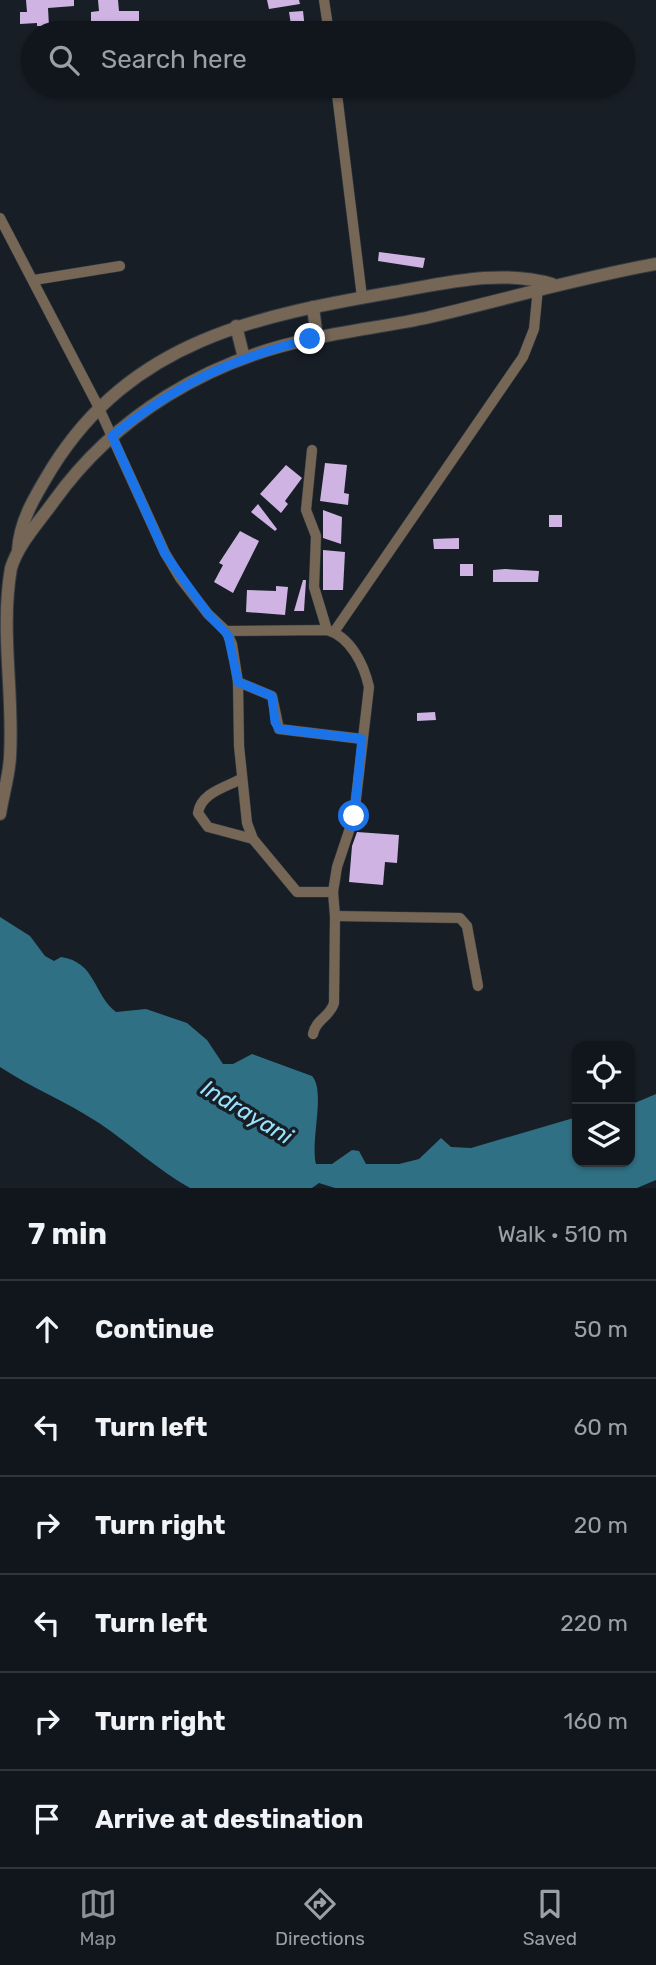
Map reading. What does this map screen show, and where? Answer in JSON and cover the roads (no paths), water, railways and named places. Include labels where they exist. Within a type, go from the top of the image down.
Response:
[{"type":"street","points":[[324,0],[327,21]]},
{"type":"street","points":[[337,98],[362,298]]},
{"type":"street","points":[[0,218],[99,406],[165,554],[208,614],[226,631],[232,643],[238,682],[241,779],[253,839],[297,892],[332,892]]},
{"type":"street","points":[[18,552],[69,479],[112,436],[176,390],[244,358],[317,338],[404,323],[552,284],[656,264]]},
{"type":"street","points":[[34,280],[120,266]]},
{"type":"street","points":[[0,814],[10,756],[1,626],[5,593],[18,552],[23,521],[36,494],[64,450],[99,406],[180,349],[236,326],[313,307],[482,278],[525,278],[552,284]]},
{"type":"street","points":[[331,631],[523,357],[534,329],[538,288]]},
{"type":"street","points":[[313,307],[317,338]]},
{"type":"street","points":[[236,326],[244,358]]},
{"type":"street","points":[[312,450],[306,510],[316,536],[314,587],[331,631],[361,659],[369,687],[354,816],[337,867],[332,892],[335,916],[334,1003],[331,1011],[314,1026],[313,1034]]},
{"type":"street","points":[[226,631],[331,631]]},
{"type":"street","points":[[238,682],[272,696],[275,722],[279,729],[362,739]]},
{"type":"street","points":[[241,779],[207,796],[201,802],[198,813],[208,827],[253,839]]},
{"type":"street","points":[[335,916],[460,918],[467,926],[478,986]]},
{"type":"water","name":"Indrayani","points":[[0,917],[30,936],[45,956],[54,961],[61,957],[81,965],[108,1005],[116,1012],[146,1009],[187,1023],[207,1040],[223,1064],[233,1064],[252,1054],[312,1076],[318,1093],[316,1164],[332,1164],[352,1150],[359,1151],[366,1164],[399,1164],[419,1159],[441,1138],[451,1147],[471,1148],[572,1118],[572,1167],[635,1167],[635,1103],[656,1094],[656,1180],[637,1188],[335,1188],[319,1183],[312,1188],[190,1188],[99,1123],[0,1067]]}]
